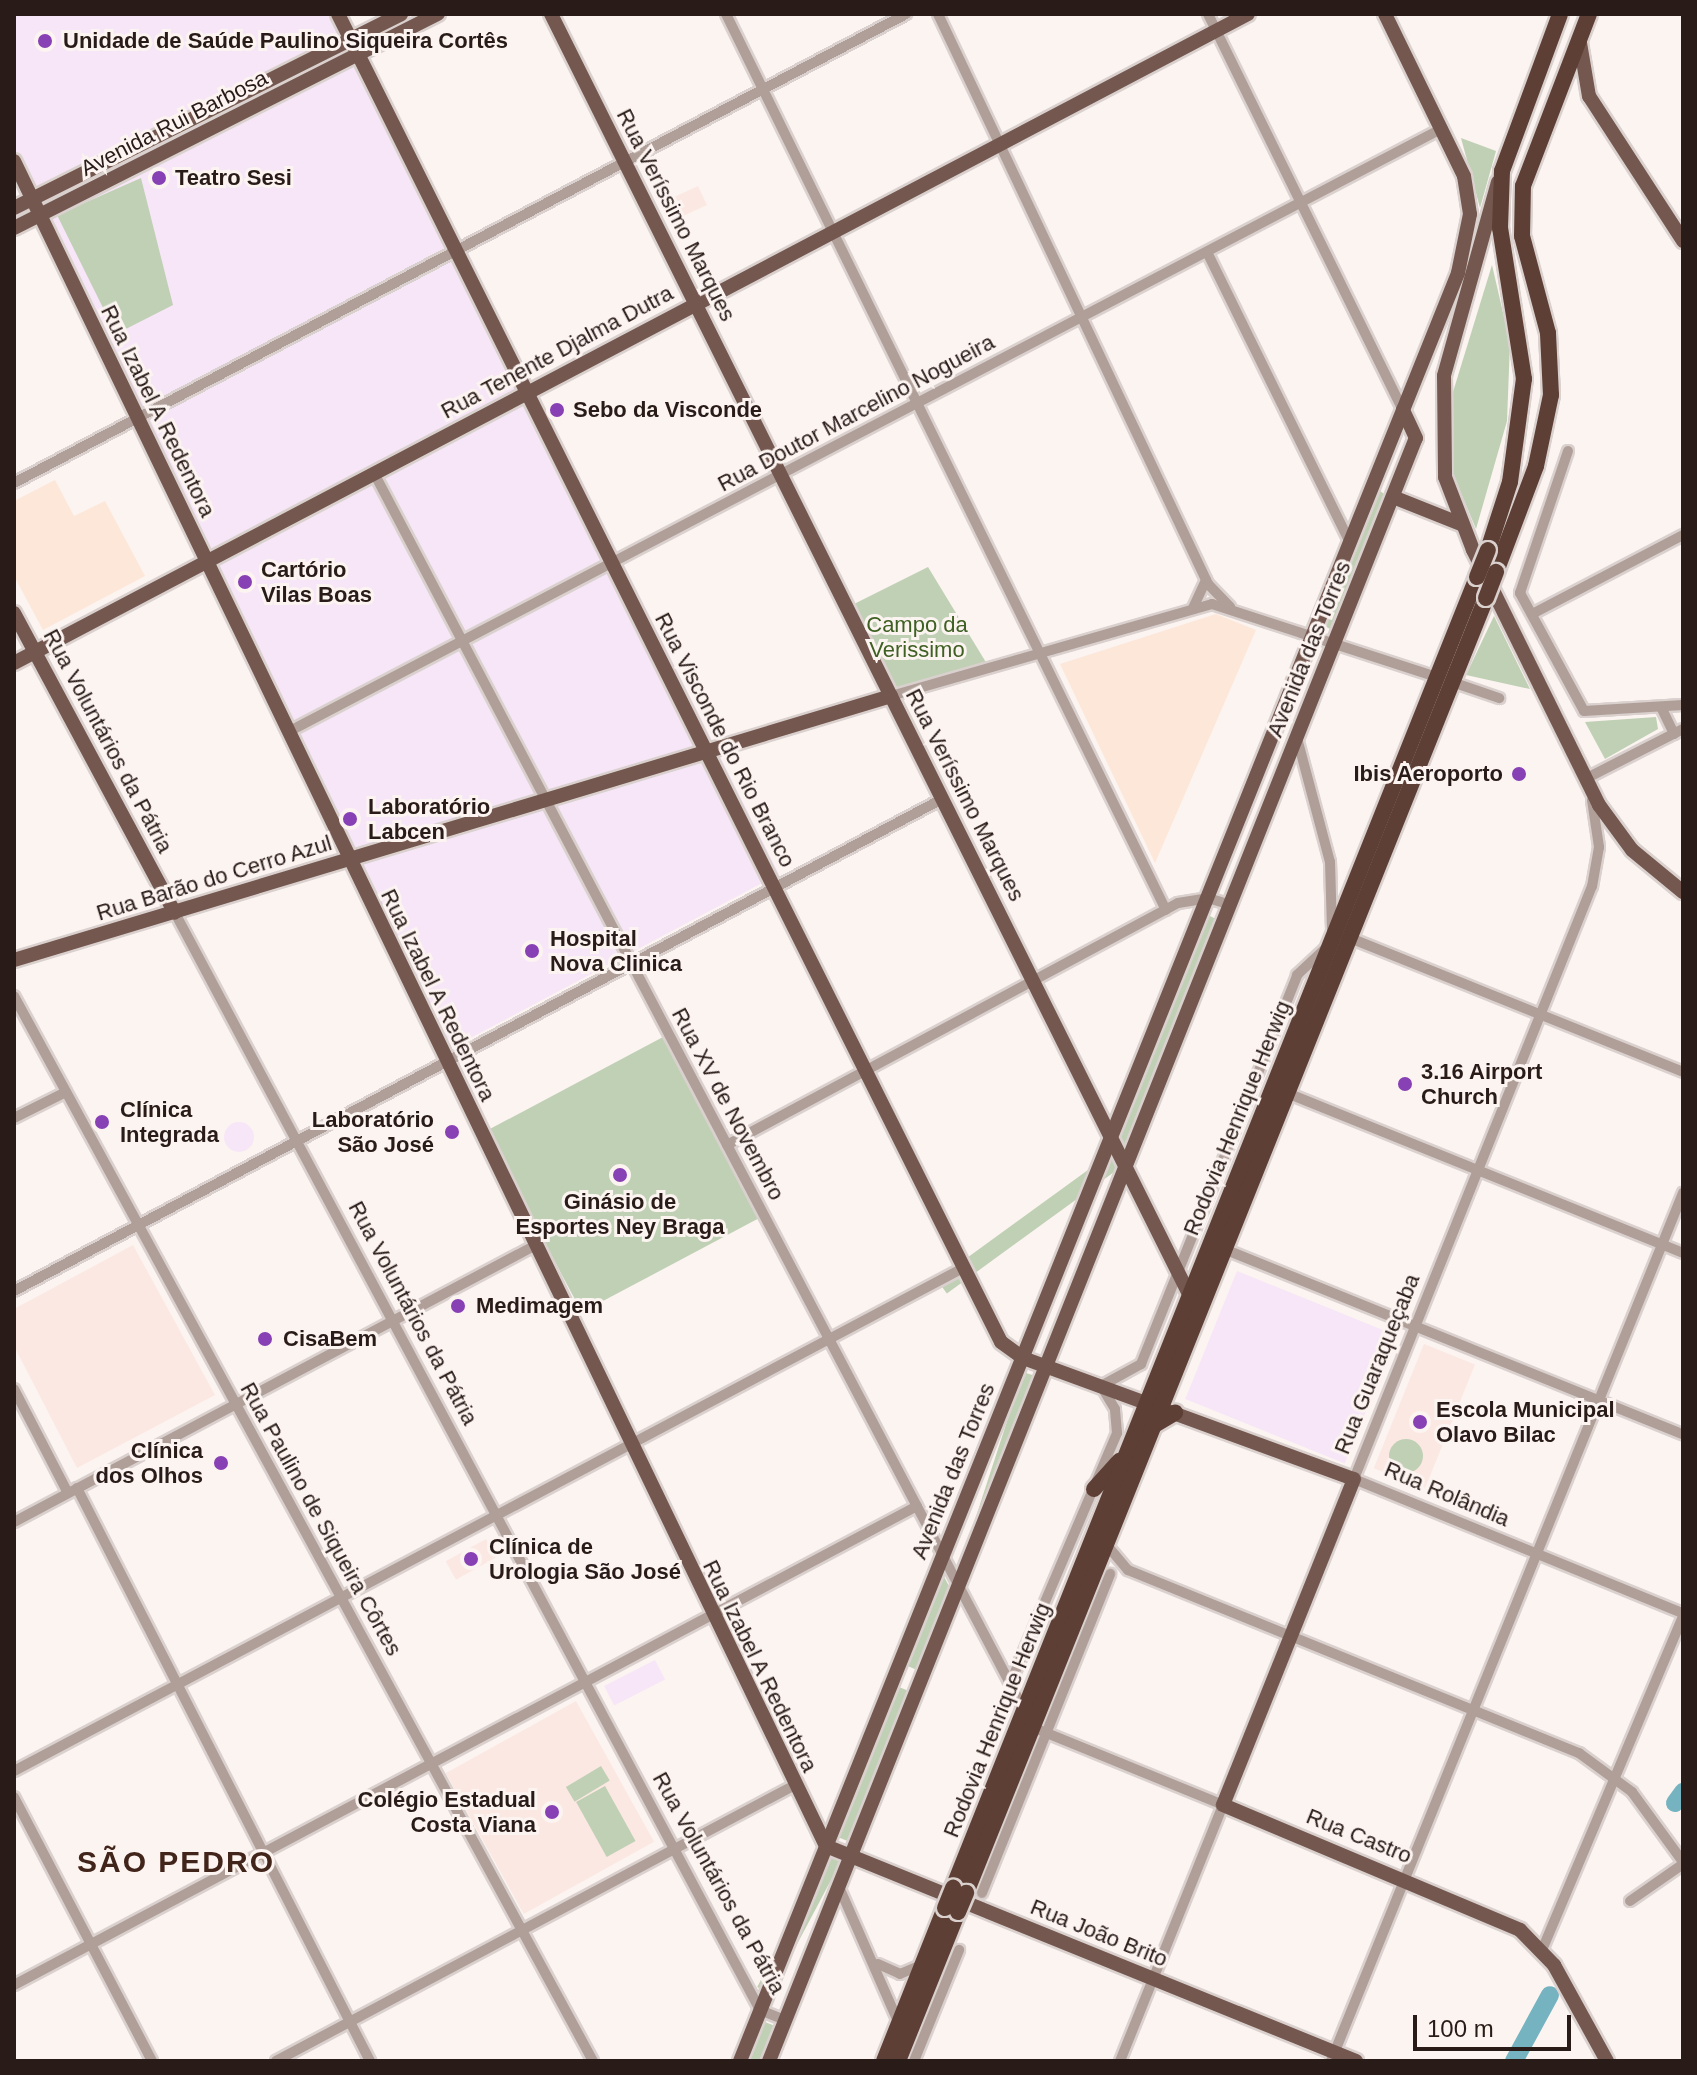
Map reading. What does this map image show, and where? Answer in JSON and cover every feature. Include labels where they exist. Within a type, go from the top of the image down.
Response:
[{"type":"highway","points":[[1502,171],[1560,14]]},
{"type":"highway","points":[[1580,37],[1589,14]]},
{"type":"highway","name":"Rodovia Henrique Herwig","points":[[967,1891],[1024,1710],[1128,1450],[1161,1408],[1190,1296],[1331,943],[1445,680],[1486,598],[1540,453],[1551,395],[1548,333],[1521,203],[1533,151],[1580,37]]},
{"type":"highway","name":"Rodovia Henrique Herwig","points":[[884,2061],[922,1965],[951,1910],[967,1891],[1039,1730],[1092,1578],[1350,938],[1445,680],[1488,550],[1510,482],[1524,379],[1500,228],[1502,171]]},
{"type":"highway","points":[[1094,1489],[1128,1450]]},
{"type":"highway","name":"Rodovia Henrique Herwig","points":[[898,2061],[951,1910]]},
{"type":"main road","name":"Rua Visconde do Rio Branco","points":[[338,14],[1001,1342],[1023,1358],[1161,1408]]},
{"type":"main road","name":"Avenida Rui Barbosa","points":[[14,208],[401,14]]},
{"type":"main road","name":"Avenida Rui Barbosa","points":[[14,228],[438,14]]},
{"type":"main road","name":"Rua Veríssimo Marques","points":[[551,14],[1190,1296]]},
{"type":"main road","name":"Rua Tenente Djalma Dutra","points":[[14,663],[1248,14]]},
{"type":"main road","points":[[1385,14],[1443,128],[1468,194],[1440,455],[1461,524],[1585,779],[1632,850],[1683,892]]},
{"type":"main road","points":[[1580,37],[1589,96],[1683,241]]},
{"type":"main road","name":"Rua Izabel A Redentora","points":[[14,161],[801,1803],[826,1846]]},
{"type":"main road","points":[[1449,355],[1502,171]]},
{"type":"main road","name":"Avenida das Torres","points":[[740,2061],[1458,273]]},
{"type":"main road","name":"Avenida das Torres","points":[[769,2061],[1416,438],[1403,410]]},
{"type":"main road","points":[[1375,481],[1461,524]]},
{"type":"main road","name":"Rua Voluntários da Pátria","points":[[14,613],[175,913]]},
{"type":"main road","name":"Rua Barão do Cerro Azul","points":[[14,960],[891,696]]},
{"type":"main road","name":"Rua Rolândia","points":[[1161,1408],[1354,1479]]},
{"type":"main road","name":"Rua Guaraqueçaba","points":[[1223,1805],[1354,1479]]},
{"type":"main road","points":[[894,1676],[909,1674],[918,1686]]},
{"type":"main road","points":[[801,1803],[823,1816],[842,1806]]},
{"type":"main road","name":"Rua Castro","points":[[1223,1805],[1507,1922],[1542,1950],[1607,2061]]},
{"type":"main road","name":"Rua João Brito","points":[[826,1846],[1153,1979],[1333,2057],[1356,2061]]},
{"type":"street","points":[[726,14],[1166,910]]},
{"type":"street","points":[[14,483],[906,14]]},
{"type":"street","points":[[938,14],[1206,580],[1230,607]]},
{"type":"street","points":[[1208,14],[1403,410]]},
{"type":"street","name":"Rua Doutor Marcelino Nogueira","points":[[288,732],[1443,128]]},
{"type":"street","points":[[1207,252],[1350,542]]},
{"type":"street","points":[[1568,451],[1520,593],[1584,711],[1683,705]]},
{"type":"street","name":"Rua XV de Novembro","points":[[374,473],[1024,1710]]},
{"type":"street","points":[[1532,614],[1683,535]]},
{"type":"street","points":[[1193,608],[1206,580]]},
{"type":"street","name":"Rua Barão do Cerro Azul","points":[[891,696],[1193,608],[1230,607],[1499,698]]},
{"type":"street","points":[[1585,779],[1678,731],[1661,707]]},
{"type":"street","points":[[1010,1684],[1118,1426],[1101,1386],[1141,1364],[1297,975],[1331,943],[1330,862],[1297,738]]},
{"type":"street","name":"Rua Guaraqueçaba","points":[[1354,1479],[1541,1015],[1597,867],[1598,828],[1585,779]]},
{"type":"street","points":[[14,1291],[942,799]]},
{"type":"street","points":[[727,1145],[1166,910],[1208,898],[1231,905]]},
{"type":"street","name":"Rua Voluntários da Pátria","points":[[175,913],[760,2010],[785,2020]]},
{"type":"street","points":[[1350,938],[1683,1072]]},
{"type":"street","name":"Rua Paulino de Siqueira Côrtes","points":[[14,996],[593,2061]]},
{"type":"street","points":[[14,1118],[66,1092]]},
{"type":"street","points":[[1287,1093],[1683,1253]]},
{"type":"street","points":[[1333,2057],[1683,1193]]},
{"type":"street","points":[[14,1522],[534,1246]]},
{"type":"street","points":[[1224,1249],[1683,1434]]},
{"type":"street","points":[[14,1771],[965,1267]]},
{"type":"street","points":[[14,1389],[178,1684],[370,2061]]},
{"type":"street","name":"Rua Rolândia","points":[[1354,1479],[1683,1615]]},
{"type":"street","points":[[14,1985],[917,1506]]},
{"type":"street","points":[[1106,1544],[1128,1570],[1579,1753],[1617,1778],[1683,1863],[1630,1901]]},
{"type":"street","points":[[1092,1578],[1128,1570]]},
{"type":"street","points":[[1039,1730],[1110,1574]]},
{"type":"street","points":[[1542,1950],[1617,1778],[1683,1615]]},
{"type":"street","name":"Rua Castro","points":[[1039,1730],[1223,1805]]},
{"type":"street","points":[[276,2061],[793,1786]]},
{"type":"street","points":[[14,1797],[152,2061]]},
{"type":"street","name":"Rua Guaraqueçaba","points":[[1120,2061],[1223,1805]]},
{"type":"street","points":[[839,1887],[876,1963],[899,2024]]},
{"type":"street","points":[[914,2061],[959,1950]]},
{"type":"street","points":[[876,1963],[900,1974],[922,1965]]},
{"type":"shaded area","points":[[14,14],[348,14],[779,874],[448,1050],[14,155]]},
{"type":"shaded area","points":[[698,186],[707,205],[670,222],[661,203]]},
{"type":"shaded area","points":[[55,480],[74,516],[105,501],[145,576],[43,630],[14,576],[14,501]]},
{"type":"shaded area","points":[[1216,614],[1256,630],[1155,863],[1060,664]]},
{"type":"shaded area","points":[[239,1122],[250,1126],[254,1137],[250,1148],[239,1152],[228,1148],[224,1137],[228,1126]]},
{"type":"shaded area","points":[[133,1245],[215,1395],[77,1468],[14,1346],[14,1309]]},
{"type":"shaded area","points":[[1237,1271],[1396,1335],[1345,1463],[1185,1399]]},
{"type":"shaded area","name":"Escola Municipal Olavo Bilac","points":[[1424,1344],[1475,1365],[1425,1489],[1374,1468]]},
{"type":"shaded area","name":"Clínica de Urologia São José","points":[[486,1539],[496,1557],[456,1580],[446,1561]]},
{"type":"shaded area","points":[[655,1660],[665,1680],[614,1705],[604,1686]]},
{"type":"shaded area","name":"Colégio Estadual Costa Viana","points":[[576,1701],[654,1842],[524,1914],[446,1773]]},
{"type":"green space","points":[[1461,138],[1496,151],[1480,208]]},
{"type":"green space","points":[[141,178],[173,305],[116,334],[57,215]]},
{"type":"green space","points":[[1492,265],[1510,343],[1507,421],[1476,529],[1453,474],[1449,405]]},
{"type":"green space","points":[[1376,488],[1387,496],[1335,631],[1321,625]]},
{"type":"green space","name":"Campo da Verissimo","points":[[928,567],[987,664],[894,691],[850,606]]},
{"type":"green space","points":[[1494,616],[1530,689],[1466,675]]},
{"type":"green space","points":[[1656,717],[1658,729],[1605,759],[1585,722]]},
{"type":"green space","points":[[1208,915],[1218,920],[1127,1148],[1116,1138]]},
{"type":"green space","name":"Ginásio de Esportes Ney Braga","points":[[663,1037],[759,1218],[582,1312],[486,1131]]},
{"type":"green space","points":[[1110,1154],[1120,1168],[947,1294],[937,1280]]},
{"type":"green space","points":[[1023,1372],[1035,1376],[979,1550],[966,1546]]},
{"type":"green space","points":[[1406,1439],[1418,1444],[1423,1456],[1418,1468],[1406,1473],[1394,1468],[1389,1456],[1394,1444]]},
{"type":"green space","points":[[941,1571],[950,1588],[917,1670],[903,1664]]},
{"type":"green space","points":[[894,1685],[909,1691],[848,1841],[833,1835]]},
{"type":"green space","points":[[601,1766],[610,1781],[575,1802],[566,1787]]},
{"type":"green space","points":[[605,1786],[636,1841],[607,1857],[576,1802]]},
{"type":"green space","points":[[829,1852],[842,1859],[770,1994],[757,1987]]},
{"type":"green space","points":[[760,2020],[775,2026],[761,2061],[745,2061]]},
{"type":"waterway","points":[[1675,1803],[1683,1792]]},
{"type":"waterway","points":[[1514,2061],[1550,1995]]},
{"type":"place","name":"Unidade de Saúde Paulino Siqueira Cortês","points":[[45,41]]},
{"type":"place","name":"Teatro Sesi","points":[[159,178]]},
{"type":"place","name":"Sebo da Visconde","points":[[557,410]]},
{"type":"place","name":"Cartório Vilas Boas","points":[[245,582]]},
{"type":"place","name":"Ibis Aeroporto","points":[[1519,774]]},
{"type":"place","name":"Laboratório Labcen","points":[[350,819]]},
{"type":"place","name":"Hospital Nova Clinica","points":[[532,951]]},
{"type":"place","name":"3.16 Airport Church","points":[[1405,1084]]},
{"type":"place","name":"Clínica Integrada","points":[[102,1122]]},
{"type":"place","name":"Laboratório São José","points":[[452,1132]]},
{"type":"place","name":"Ginásio de Esportes Ney Braga","points":[[620,1175]]},
{"type":"place","name":"Medimagem","points":[[458,1306]]},
{"type":"place","name":"CisaBem","points":[[265,1339]]},
{"type":"place","name":"Escola Municipal Olavo Bilac","points":[[1420,1422]]},
{"type":"place","name":"Clínica dos Olhos","points":[[221,1463]]},
{"type":"place","name":"Clínica de Urologia São José","points":[[471,1559]]},
{"type":"place","name":"Colégio Estadual Costa Viana","points":[[552,1812]]},
{"type":"district","name":"SÃO PEDRO","points":[[176,1862]]}]
